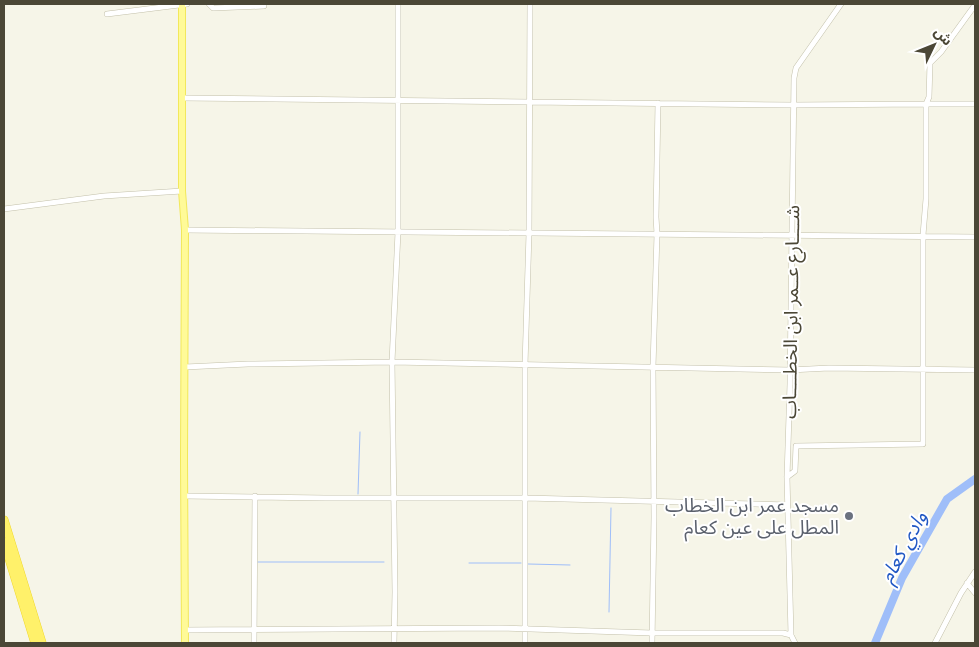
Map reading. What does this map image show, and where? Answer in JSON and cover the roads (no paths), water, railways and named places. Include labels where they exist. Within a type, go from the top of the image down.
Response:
[{"type":"highway","points":[[4,520],[42,643]]},
{"type":"highway","points":[[4,542],[35,643]]},
{"type":"main road","points":[[184,4],[182,191],[185,230],[185,643]]},
{"type":"street","points":[[107,14],[184,4]]},
{"type":"street","points":[[209,4],[213,8],[264,6]]},
{"type":"street","points":[[394,643],[392,362],[398,232],[398,4]]},
{"type":"street","points":[[525,643],[526,498],[524,365],[529,233],[530,4]]},
{"type":"street","name":"شــــارع عــمر ابن الخطــــاب","points":[[791,635],[787,477],[794,78],[796,68],[841,4]]},
{"type":"street","points":[[787,477],[795,471],[796,446],[923,444],[923,236],[926,199],[926,104],[929,97],[930,63],[941,52],[975,5]]},
{"type":"street","points":[[183,98],[793,105],[975,104]]},
{"type":"street","points":[[652,643],[653,367],[658,234],[656,217],[658,103]]},
{"type":"street","points":[[4,210],[104,196],[182,191]]},
{"type":"street","points":[[185,230],[975,237]]},
{"type":"street","points":[[185,367],[392,362],[790,370],[975,370]]},
{"type":"street","points":[[185,496],[526,498],[788,505]]},
{"type":"street","points":[[254,643],[255,496]]},
{"type":"street","points":[[935,643],[975,572]]},
{"type":"street","points":[[967,584],[975,593]]},
{"type":"street","points":[[185,630],[254,628],[499,628],[652,633],[784,633],[791,635],[796,643]]},
{"type":"waterway","points":[[358,494],[360,432]]},
{"type":"waterway","name":"وادي كعام","points":[[875,643],[902,578],[947,499],[975,479]]},
{"type":"waterway","points":[[609,612],[611,508]]},
{"type":"waterway","points":[[258,562],[384,562]]},
{"type":"waterway","points":[[469,563],[521,563]]},
{"type":"waterway","points":[[528,564],[570,565]]},
{"type":"place","name":"مسجد عمر ابن الخطاب المطل على عين كعام","points":[[849,516]]}]
